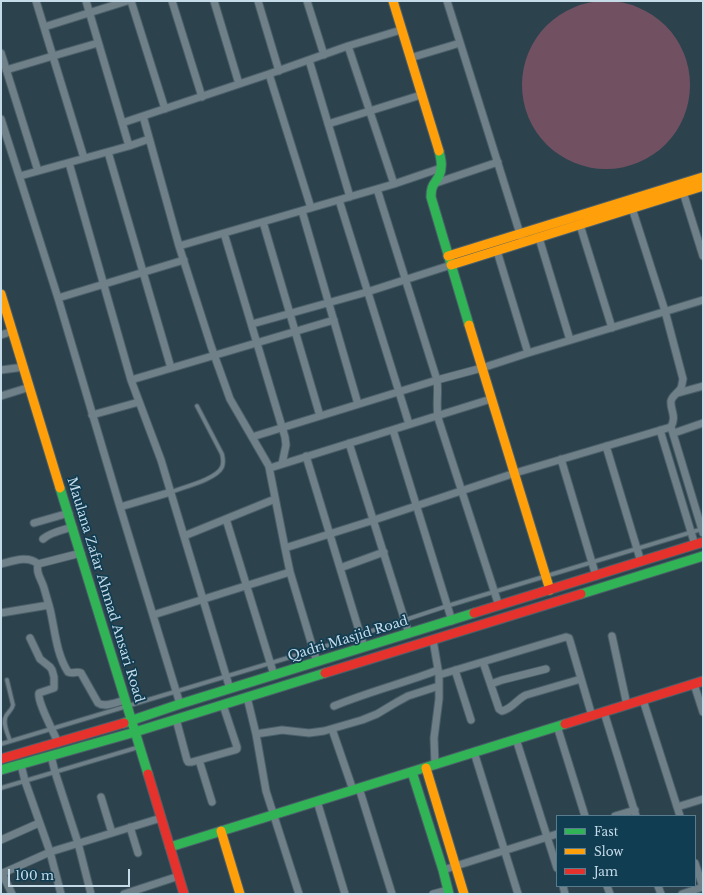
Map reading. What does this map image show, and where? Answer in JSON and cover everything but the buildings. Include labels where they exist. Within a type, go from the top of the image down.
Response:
[{"type":"street","points":[[36,1],[84,158]]},
{"type":"street","points":[[86,1],[129,146]]},
{"type":"street","points":[[44,27],[127,1]]},
{"type":"street","points":[[131,1],[165,109]]},
{"type":"street","points":[[172,1],[202,97]]},
{"type":"street","points":[[214,1],[239,84]]},
{"type":"street","points":[[258,1],[279,71]]},
{"type":"street","points":[[308,1],[324,55]]},
{"type":"street","points":[[393,1],[442,162],[439,176],[433,184],[431,190],[431,196],[491,399],[515,472],[550,590]]},
{"type":"street","points":[[447,1],[523,243]]},
{"type":"street","points":[[122,123],[279,71],[348,46],[401,30]]},
{"type":"street","points":[[6,70],[98,43]]},
{"type":"street","points":[[410,58],[460,43]]},
{"type":"street","points":[[348,46],[394,184]]},
{"type":"street","points":[[1,53],[38,171]]},
{"type":"street","points":[[309,60],[350,197]]},
{"type":"street","points":[[269,74],[311,208]]},
{"type":"street","points":[[328,124],[422,95]]},
{"type":"street","points":[[143,116],[179,246],[214,355],[230,399],[269,466],[290,572],[317,662]]},
{"type":"street","points":[[1,119],[58,298],[180,704]]},
{"type":"street","points":[[20,176],[129,146],[149,139]]},
{"type":"street","points":[[108,152],[171,368]]},
{"type":"street","points":[[433,184],[498,162]]},
{"type":"street","points":[[68,163],[131,380],[161,460],[230,689]]},
{"type":"street","points":[[179,246],[378,189],[441,168]]},
{"type":"street","points":[[450,261],[497,251],[580,225],[703,177]]},
{"type":"street","points":[[252,324],[367,292],[405,279],[520,233],[703,186]]},
{"type":"street","points":[[378,189],[405,279],[438,380],[437,416],[498,606]]},
{"type":"street","points":[[683,192],[703,256]]},
{"type":"street","points":[[339,200],[409,424]]},
{"type":"street","points":[[631,204],[665,311],[683,379],[682,387],[671,401],[674,419],[672,430],[703,530]]},
{"type":"street","points":[[302,211],[358,404]]},
{"type":"street","points":[[263,222],[320,416]]},
{"type":"street","points":[[580,225],[612,328]]},
{"type":"street","points":[[224,233],[285,436],[286,445],[282,464]]},
{"type":"street","points":[[539,238],[570,340]]},
{"type":"street","points":[[497,251],[528,353]]},
{"type":"street","points":[[58,298],[184,260]]},
{"type":"street","name":"Maulana Zafar Ahmad Ansari Road","points":[[1,294],[184,894]]},
{"type":"street","points":[[252,437],[703,300]]},
{"type":"street","points":[[131,380],[334,320]]},
{"type":"street","points":[[1,334],[13,331]]},
{"type":"street","points":[[1,370],[24,367]]},
{"type":"street","points":[[678,393],[703,386]]},
{"type":"street","points":[[1,396],[30,387]]},
{"type":"street","points":[[269,466],[270,468],[491,399]]},
{"type":"street","points":[[92,415],[139,402]]},
{"type":"street","points":[[285,548],[374,520],[515,472],[660,430],[672,430],[703,423]]},
{"type":"street","points":[[393,430],[452,621]]},
{"type":"street","points":[[660,430],[691,532],[699,543]]},
{"type":"street","points":[[349,443],[409,634]]},
{"type":"street","points":[[606,446],[641,562]]},
{"type":"street","points":[[306,456],[364,648]]},
{"type":"street","points":[[561,459],[596,576]]},
{"type":"street","points":[[120,507],[171,492]]},
{"type":"street","points":[[184,536],[275,499]]},
{"type":"street","points":[[34,523],[69,513]]},
{"type":"street","points":[[226,519],[274,675]]},
{"type":"street","points":[[43,539],[53,533],[73,527]]},
{"type":"street","name":"Qadri Masjid Road","points":[[1,759],[132,721],[180,704],[452,621],[699,543]]},
{"type":"street","points":[[340,568],[384,552]]},
{"type":"street","points":[[1,564],[23,559],[34,561],[38,564],[80,553]]},
{"type":"street","name":"Qadri Masjid Road","points":[[1,770],[135,732],[703,556]]},
{"type":"street","points":[[38,564],[38,574],[43,586],[59,652],[68,672],[81,673],[100,705],[126,703]]},
{"type":"street","points":[[153,615],[290,572]]},
{"type":"street","points":[[1,612],[48,605]]},
{"type":"street","points":[[612,636],[627,705]]},
{"type":"street","points":[[334,706],[410,680],[455,670],[566,637],[569,638],[570,641],[592,716]]},
{"type":"street","points":[[30,638],[40,659],[50,667],[53,673],[54,688],[39,693],[38,696],[58,743]]},
{"type":"street","points":[[433,640],[439,673],[439,699],[434,738],[435,764]]},
{"type":"street","points":[[483,662],[499,709],[502,711],[510,707],[521,697],[581,679]]},
{"type":"street","points":[[491,684],[546,669]]},
{"type":"street","points":[[455,670],[471,720]]},
{"type":"street","points":[[170,847],[699,682],[703,712]]},
{"type":"street","points":[[256,734],[282,730],[309,733],[324,731],[362,720],[377,714],[408,696],[439,686]]},
{"type":"street","points":[[247,697],[256,734],[263,778],[299,894]]},
{"type":"street","points":[[643,700],[680,815]]},
{"type":"street","points":[[176,719],[187,760],[190,762],[237,749],[223,705]]},
{"type":"street","points":[[604,712],[635,813],[622,815]]},
{"type":"street","points":[[557,726],[585,815]]},
{"type":"street","points":[[332,728],[356,789],[392,894]]},
{"type":"street","points":[[516,739],[556,865]]},
{"type":"street","points":[[474,752],[518,894]]},
{"type":"street","points":[[51,756],[78,843],[91,894]]},
{"type":"street","points":[[199,760],[212,802]]},
{"type":"street","points":[[21,765],[25,781],[50,852],[61,894]]},
{"type":"street","points":[[426,768],[464,894]]},
{"type":"street","points":[[412,772],[443,870],[448,892],[433,894]]},
{"type":"street","points":[[101,797],[112,833]]},
{"type":"street","points":[[677,807],[703,799]]},
{"type":"street","points":[[317,801],[345,894]]},
{"type":"street","points":[[12,894],[1,874],[50,852],[161,818]]},
{"type":"street","points":[[1,840],[40,824]]},
{"type":"street","points":[[130,827],[138,853]]},
{"type":"street","points":[[221,831],[240,894]]},
{"type":"street","points":[[443,870],[556,834]]},
{"type":"street","points":[[682,894],[703,887],[696,866]]},
{"type":"street","points":[[129,893],[179,876]]},
{"type":"lane","points":[[171,492],[208,479],[218,473],[222,468],[224,461],[222,454],[197,406]]},
{"type":"lane","points":[[1,744],[126,703],[176,691],[314,650],[447,606],[691,532],[703,530]]},
{"type":"lane","points":[[7,680],[13,705],[4,721],[10,741]]},
{"type":"lane","points":[[1,788],[140,746]]},
{"type":"shaded area","points":[[606,1],[630,5],[646,11],[659,20],[671,32],[680,45],[686,61],[690,85],[686,109],[680,125],[671,138],[659,150],[646,159],[630,165],[606,169],[582,165],[566,159],[553,150],[541,138],[532,125],[526,109],[522,85],[526,61],[532,45],[541,32],[553,20],[566,11],[582,5]]},
{"type":"traffic: fast","points":[[439,151],[441,169],[439,176],[432,187],[431,197],[469,325]]},
{"type":"traffic: fast","points":[[60,488],[148,774]]},
{"type":"traffic: fast","points":[[581,594],[703,556]]},
{"type":"traffic: fast","points":[[124,723],[180,704],[474,613]]},
{"type":"traffic: fast","points":[[1,770],[135,732],[325,673]]},
{"type":"traffic: fast","points":[[170,847],[565,724]]},
{"type":"traffic: fast","points":[[412,772],[443,870],[449,894]]},
{"type":"traffic: slow","points":[[393,1],[439,151]]},
{"type":"traffic: slow","points":[[448,256],[703,177]]},
{"type":"traffic: slow","points":[[451,265],[703,186]]},
{"type":"traffic: slow","points":[[1,294],[60,488]]},
{"type":"traffic: slow","points":[[469,325],[550,590]]},
{"type":"traffic: slow","points":[[426,768],[464,894]]},
{"type":"traffic: slow","points":[[221,831],[240,894]]},
{"type":"traffic: jam","points":[[474,613],[703,542]]},
{"type":"traffic: jam","points":[[325,673],[581,594]]},
{"type":"traffic: jam","points":[[565,724],[703,681]]},
{"type":"traffic: jam","points":[[1,759],[124,723]]},
{"type":"traffic: jam","points":[[148,774],[184,894]]}]
